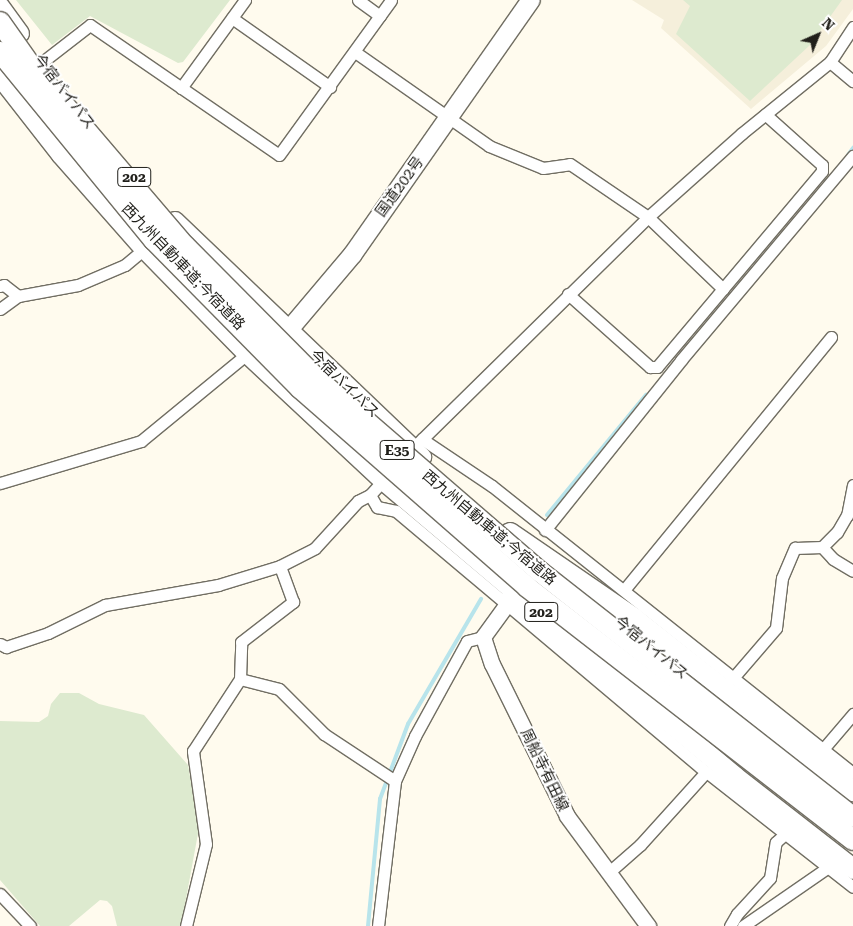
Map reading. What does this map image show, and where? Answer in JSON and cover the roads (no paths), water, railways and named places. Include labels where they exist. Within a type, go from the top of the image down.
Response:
[{"type":"highway","name":"国道202号","points":[[247,354],[288,331],[353,254],[449,120],[531,0]]},
{"type":"highway","name":"今宿バイパス","points":[[0,6],[41,63],[155,201],[288,331],[417,444],[510,533],[778,750],[853,807]]},
{"type":"highway","name":"西九州自動車道;今宿道路","points":[[0,22],[37,73],[186,246],[315,377],[539,571],[853,818]]},
{"type":"highway","name":"西九州自動車道;今宿道路","points":[[0,52],[154,240],[300,388],[404,482],[527,587],[853,840]]},
{"type":"highway","name":"202","points":[[0,76],[61,154],[144,250],[247,354],[510,598],[620,669],[853,849]]},
{"type":"highway","points":[[510,533],[635,619],[853,791]]},
{"type":"highway","points":[[510,598],[622,683],[735,777],[853,869]]},
{"type":"main road","points":[[483,637],[510,598]]},
{"type":"main road","name":"周船寺有田線","points":[[483,637],[492,664],[567,816],[648,926]]},
{"type":"street","points":[[181,88],[244,0]]},
{"type":"street","points":[[358,0],[380,16]]},
{"type":"street","points":[[41,63],[90,26],[279,155],[330,87],[391,0]]},
{"type":"street","points":[[232,18],[330,87]]},
{"type":"street","points":[[0,644],[6,647],[48,633],[105,605],[218,585],[280,566],[315,548],[358,501],[370,495],[417,444],[648,217],[765,114],[830,62],[853,27]]},
{"type":"street","points":[[355,52],[449,120],[489,146],[543,168],[570,164],[648,217],[723,289]]},
{"type":"street","points":[[830,62],[853,81]]},
{"type":"street","points":[[568,294],[650,368],[657,368],[822,171],[822,165],[765,114]]},
{"type":"street","points":[[545,530],[681,360],[853,156]]},
{"type":"street","points":[[0,309],[18,296],[78,285],[125,265],[144,250]]},
{"type":"street","points":[[0,286],[4,285],[18,296]]},
{"type":"street","points":[[624,590],[831,337]]},
{"type":"street","points":[[0,483],[141,442],[247,354]]},
{"type":"street","points":[[417,444],[492,486],[733,678],[762,704],[824,748],[853,773]]},
{"type":"street","points":[[733,678],[776,628],[782,578],[795,548],[822,547],[837,532],[847,515],[852,493]]},
{"type":"street","points":[[370,495],[377,507],[396,511],[510,598],[706,772],[853,887]]},
{"type":"street","points":[[822,547],[833,559],[853,570]]},
{"type":"street","points":[[186,926],[206,844],[193,751],[240,679],[241,642],[293,602],[280,566]]},
{"type":"street","points":[[378,926],[395,781],[415,736],[467,640],[483,637]]},
{"type":"street","points":[[240,679],[279,689],[324,734],[395,781]]},
{"type":"street","points":[[824,748],[853,714]]},
{"type":"street","points":[[608,873],[640,845],[706,772]]},
{"type":"street","points":[[730,926],[737,914],[770,878],[776,842],[785,834]]},
{"type":"street","points":[[743,926],[827,868]]},
{"type":"street","points":[[0,894],[30,926]]},
{"type":"waterway","points":[[848,155],[853,148]]},
{"type":"waterway","points":[[547,515],[646,395]]},
{"type":"waterway","points":[[368,926],[380,799],[408,724],[481,599]]}]
